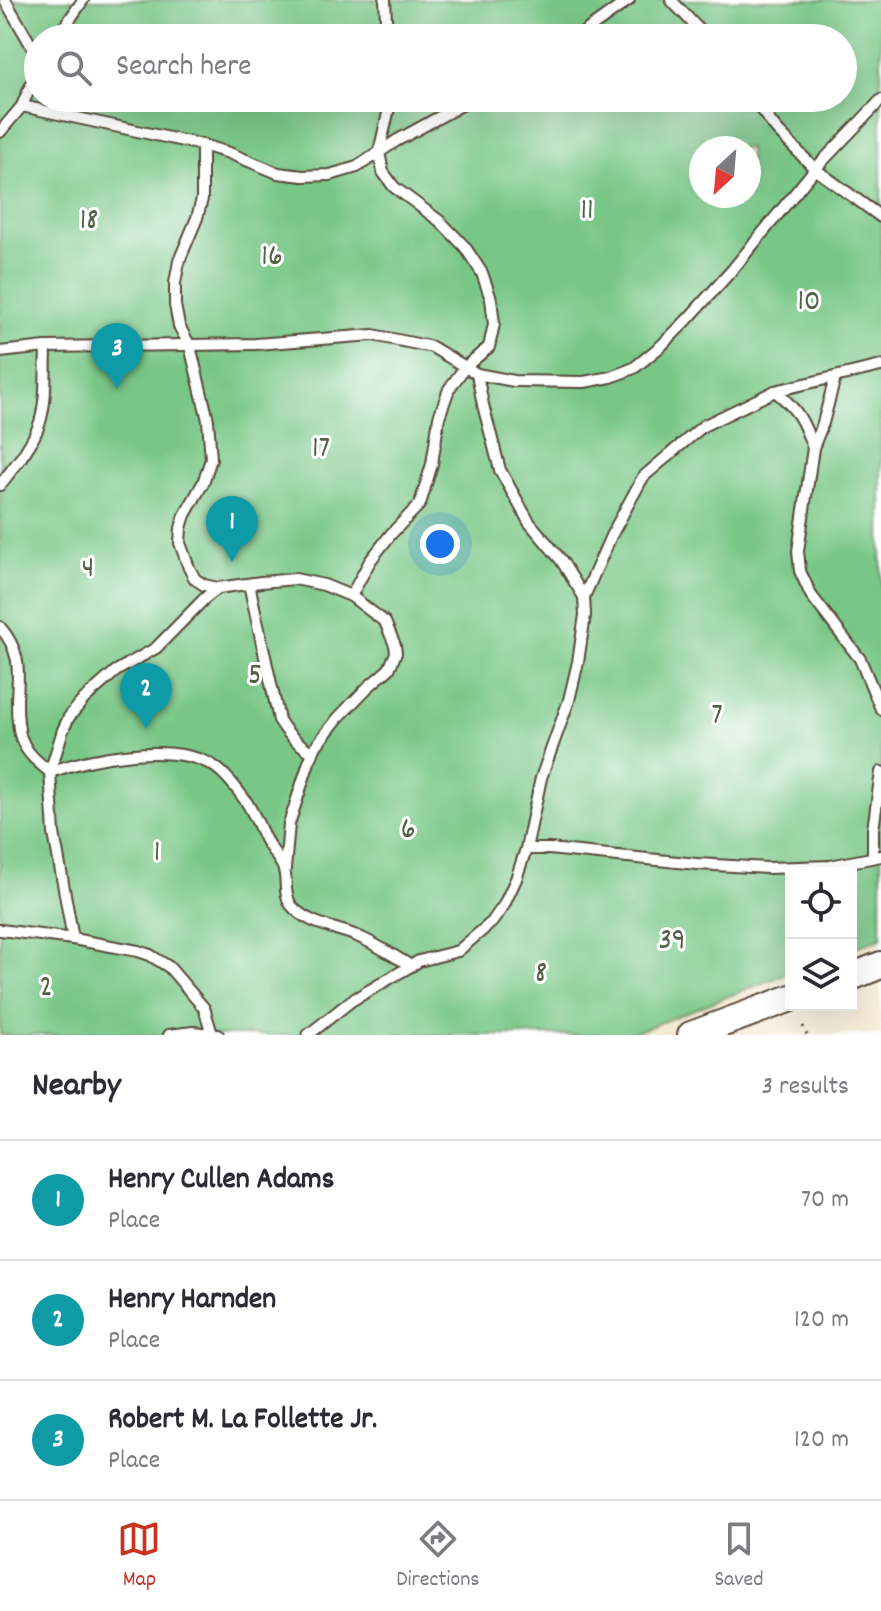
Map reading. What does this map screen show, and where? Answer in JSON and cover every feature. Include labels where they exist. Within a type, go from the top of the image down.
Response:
[{"type":"main road","points":[[857,975],[881,965]]},
{"type":"main road","points":[[691,1035],[785,1000]]},
{"type":"lane","points":[[5,0],[24,33]]},
{"type":"lane","points":[[67,24],[83,0]]},
{"type":"lane","points":[[385,0],[386,24]]},
{"type":"lane","points":[[596,24],[629,0]]},
{"type":"lane","points":[[671,0],[694,24]]},
{"type":"lane","points":[[0,352],[46,347],[256,344],[373,335],[432,347],[477,374],[514,381],[584,382],[611,377],[634,368],[687,320],[815,169],[881,100]]},
{"type":"lane","points":[[0,132],[24,101]]},
{"type":"lane","points":[[50,112],[202,145],[278,173],[303,176],[330,175],[357,167],[449,112]]},
{"type":"lane","points":[[351,596],[370,561],[420,504],[432,464],[439,417],[449,389],[465,367],[489,347],[494,324],[491,299],[482,273],[465,247],[441,222],[394,187],[383,172],[379,152],[388,112]]},
{"type":"lane","points":[[763,112],[815,169],[881,217]]},
{"type":"lane","points":[[202,145],[202,199],[179,261],[175,305],[179,326],[190,346],[208,420],[211,459],[203,483],[185,515],[180,543],[195,579],[204,585],[218,588],[295,579],[324,585],[351,596],[385,622],[396,653],[389,669],[338,718],[313,753],[289,824],[285,893],[291,905],[307,918],[360,937],[411,966]]},
{"type":"lane","points":[[0,485],[34,436],[40,422],[46,347]]},
{"type":"lane","points":[[308,1035],[351,1001],[419,961],[458,951],[492,922],[504,905],[526,849],[541,778],[569,700],[585,615],[584,597],[611,536],[643,477],[703,426],[775,391],[881,366]]},
{"type":"lane","points":[[477,374],[500,470],[529,522],[561,560],[584,597]]},
{"type":"lane","points":[[835,378],[813,448],[798,551],[800,571],[811,595],[860,659],[881,709]]},
{"type":"lane","points":[[775,391],[794,407],[813,448]]},
{"type":"lane","points":[[249,584],[279,720],[297,743],[313,753]]},
{"type":"lane","points":[[73,939],[54,833],[50,772],[63,730],[84,699],[116,671],[156,648],[218,588]]},
{"type":"lane","points":[[0,627],[10,639],[18,659],[17,712],[21,739],[32,757],[50,772]]},
{"type":"lane","points":[[50,772],[73,764],[137,754],[175,754],[211,765],[244,797],[285,869]]},
{"type":"lane","points":[[526,849],[768,868],[830,866],[877,857],[873,830],[881,772]]},
{"type":"lane","points":[[0,930],[73,939],[150,955],[169,967],[204,1008],[215,1034],[193,1032],[169,1035]]},
{"type":"path","points":[[803,1026],[807,1035]]},
{"type":"green space","points":[[0,0],[881,0],[881,938],[857,947],[857,867],[785,867],[785,974],[628,1035],[0,1035]]},
{"type":"place","name":"Robert M. La Follette Jr.","points":[[117,389]]},
{"type":"place","name":"Henry Cullen Adams","points":[[232,562]]},
{"type":"place","name":"Henry Harnden","points":[[146,729]]},
{"type":"park label","name":"11","points":[[587,212]]},
{"type":"park label","name":"18","points":[[89,222]]},
{"type":"park label","name":"16","points":[[272,258]]},
{"type":"park label","name":"10","points":[[809,303]]},
{"type":"park label","name":"17","points":[[321,450]]},
{"type":"park label","name":"4","points":[[88,570]]},
{"type":"park label","name":"5","points":[[255,677]]},
{"type":"park label","name":"7","points":[[717,717]]},
{"type":"park label","name":"6","points":[[408,831]]},
{"type":"park label","name":"1","points":[[157,854]]},
{"type":"park label","name":"39","points":[[672,942]]},
{"type":"park label","name":"8","points":[[541,975]]},
{"type":"park label","name":"2","points":[[46,989]]}]
